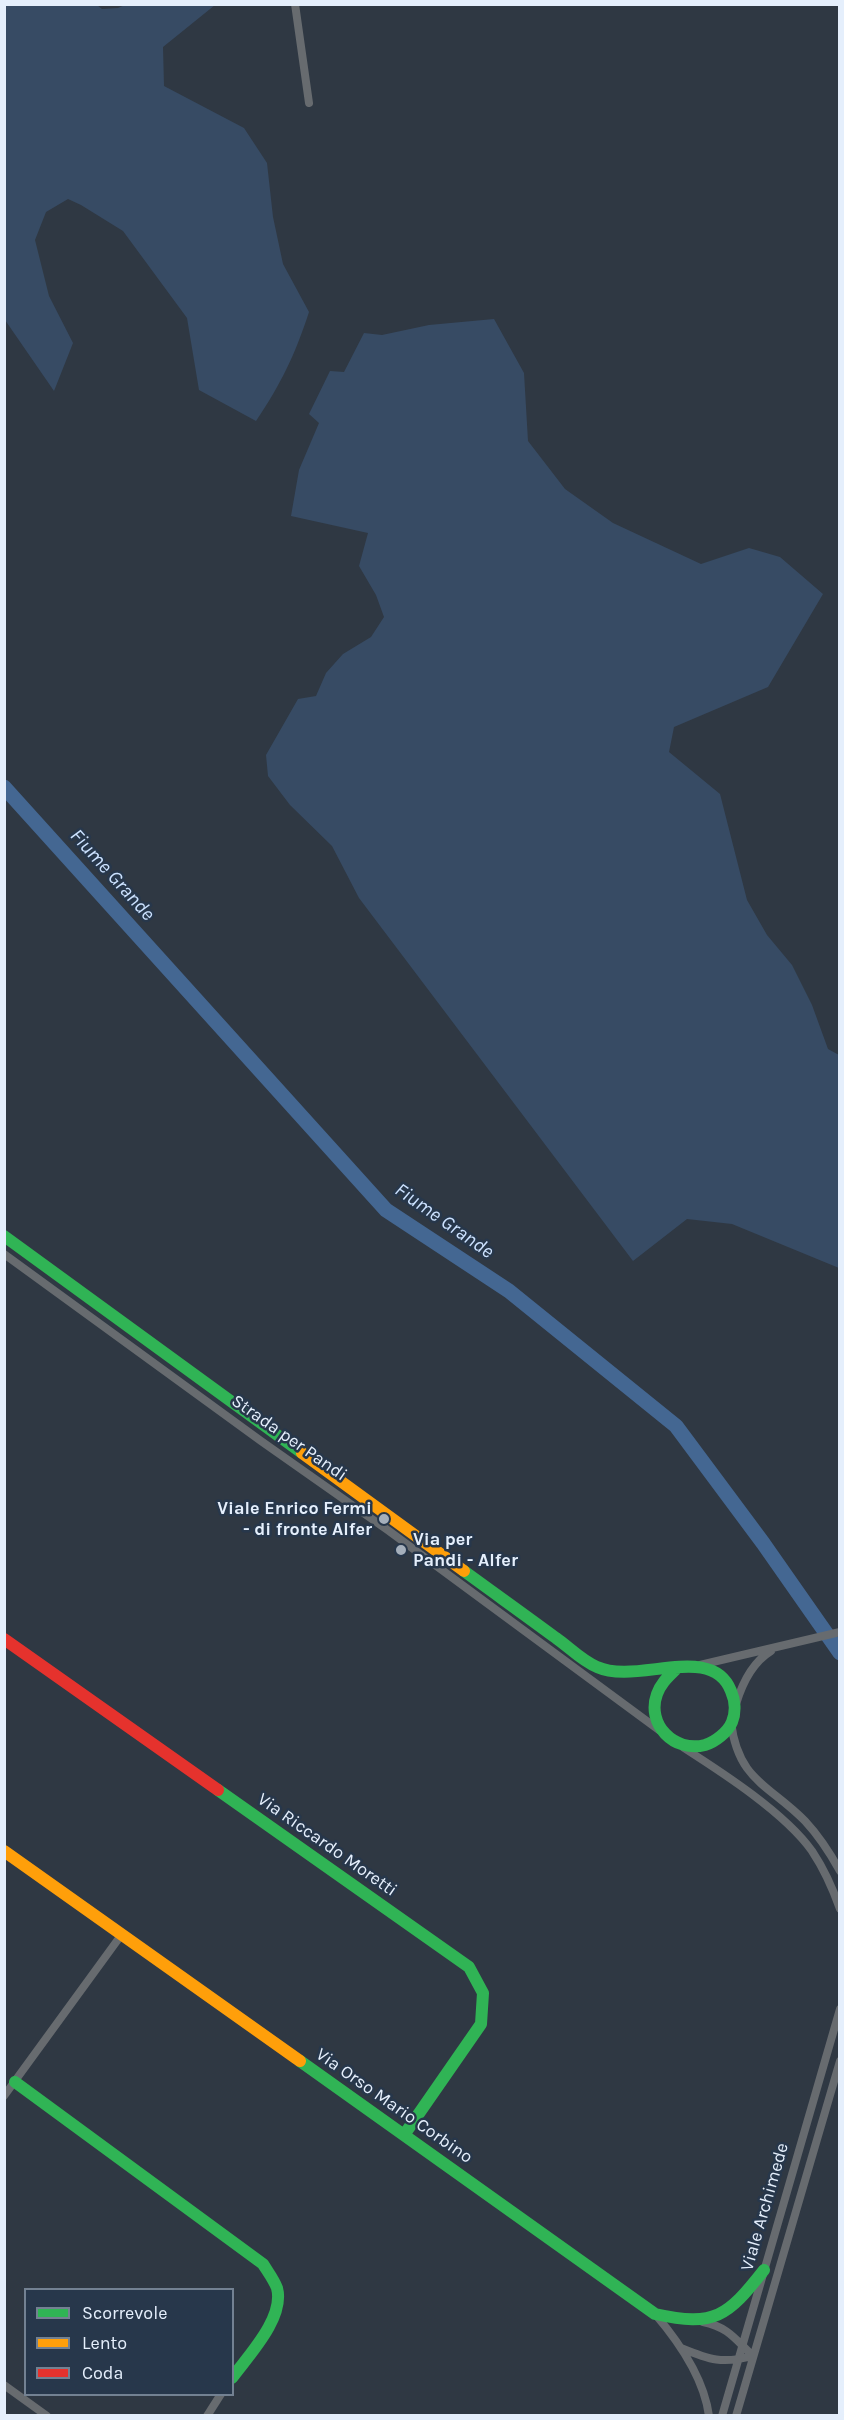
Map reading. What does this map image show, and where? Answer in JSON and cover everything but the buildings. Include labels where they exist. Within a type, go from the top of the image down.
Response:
[{"type":"street","points":[[295,4],[309,102]]},
{"type":"street","name":"Strada per Pandi","points":[[4,1236],[596,1667],[608,1671],[676,1669],[840,1632]]},
{"type":"street","name":"Strada per Pandi","points":[[4,1254],[389,1531],[672,1740]]},
{"type":"street","name":"Via Riccardo Moretti","points":[[4,1639],[469,1967],[483,1993],[481,2024],[404,2135]]},
{"type":"street","points":[[672,1740],[699,1746],[712,1742],[723,1734],[733,1716],[740,1692],[754,1666],[765,1655],[780,1647]]},
{"type":"street","points":[[699,1665],[710,1668],[721,1675],[729,1685],[734,1697],[736,1747],[748,1771],[763,1787],[803,1819],[823,1843],[840,1871]]},
{"type":"street","points":[[676,1669],[659,1685],[654,1696],[653,1708],[656,1719],[672,1740],[790,1826],[821,1865],[840,1909]]},
{"type":"street","name":"Via Orso Mario Corbino","points":[[4,1851],[655,2314],[682,2321],[701,2322]]},
{"type":"street","points":[[4,2096],[122,1934]]},
{"type":"street","name":"Viale Archimede","points":[[722,2415],[840,2008]]},
{"type":"street","name":"Viale Archimede","points":[[736,2415],[840,2061]]},
{"type":"street","points":[[15,2082],[263,2264],[277,2290],[278,2302],[269,2325],[234,2375]]},
{"type":"street","points":[[701,2322],[720,2316],[734,2305],[764,2270]]},
{"type":"street","points":[[655,2314],[680,2348],[702,2389],[709,2415]]},
{"type":"street","points":[[701,2322],[718,2325],[730,2332],[753,2356]]},
{"type":"street","points":[[680,2348],[715,2361],[738,2360],[753,2356]]},
{"type":"street","points":[[4,2385],[47,2415]]},
{"type":"street","points":[[207,2415],[220,2396]]},
{"type":"shaded area","points":[[127,4],[215,5],[163,47],[164,86],[244,128],[267,163],[273,217],[283,264],[309,312],[287,369],[256,421],[199,390],[187,318],[123,231],[68,199],[46,212],[35,240],[49,296],[73,343],[54,391],[5,320],[5,5],[97,5],[102,9],[118,8]]},
{"type":"shaded area","points":[[494,319],[524,373],[528,441],[565,489],[613,523],[701,564],[749,548],[780,557],[823,594],[768,687],[674,727],[669,752],[720,794],[747,900],[767,935],[792,965],[812,1005],[828,1049],[839,1055],[839,1268],[732,1224],[687,1219],[633,1261],[359,898],[332,846],[290,805],[268,776],[266,755],[298,699],[316,696],[326,673],[343,654],[371,637],[384,617],[376,595],[359,566],[368,533],[291,516],[299,470],[319,423],[309,414],[330,371],[344,372],[364,333],[382,335],[429,325]]},
{"type":"waterway","name":"Fiume Grande","points":[[4,787],[386,1210],[509,1291],[676,1426],[763,1543],[840,1653]]},
{"type":"traffic: fast","points":[[4,1236],[302,1453]]},
{"type":"traffic: fast","points":[[464,1571],[581,1658],[597,1667],[613,1671],[691,1667],[708,1669],[721,1677],[731,1691],[734,1714],[728,1729],[709,1744],[683,1745],[665,1734],[659,1725],[655,1705],[657,1694],[663,1683],[676,1669]]},
{"type":"traffic: fast","points":[[218,1790],[469,1967],[483,1993],[481,2024],[404,2135]]},
{"type":"traffic: fast","points":[[300,2061],[655,2314],[692,2319],[718,2315],[740,2299],[764,2270]]},
{"type":"traffic: fast","points":[[15,2082],[263,2264],[277,2288],[276,2312],[264,2336],[234,2375]]},
{"type":"traffic: slow","points":[[302,1453],[464,1571]]},
{"type":"traffic: slow","points":[[4,1851],[300,2061]]},
{"type":"traffic: jam","points":[[4,1639],[218,1790]]},
{"type":"place","name":"Viale Enrico Fermi - di fronte Alfer","points":[[384,1519]]},
{"type":"place","name":"Via per Pandi - Alfer","points":[[401,1550]]}]
